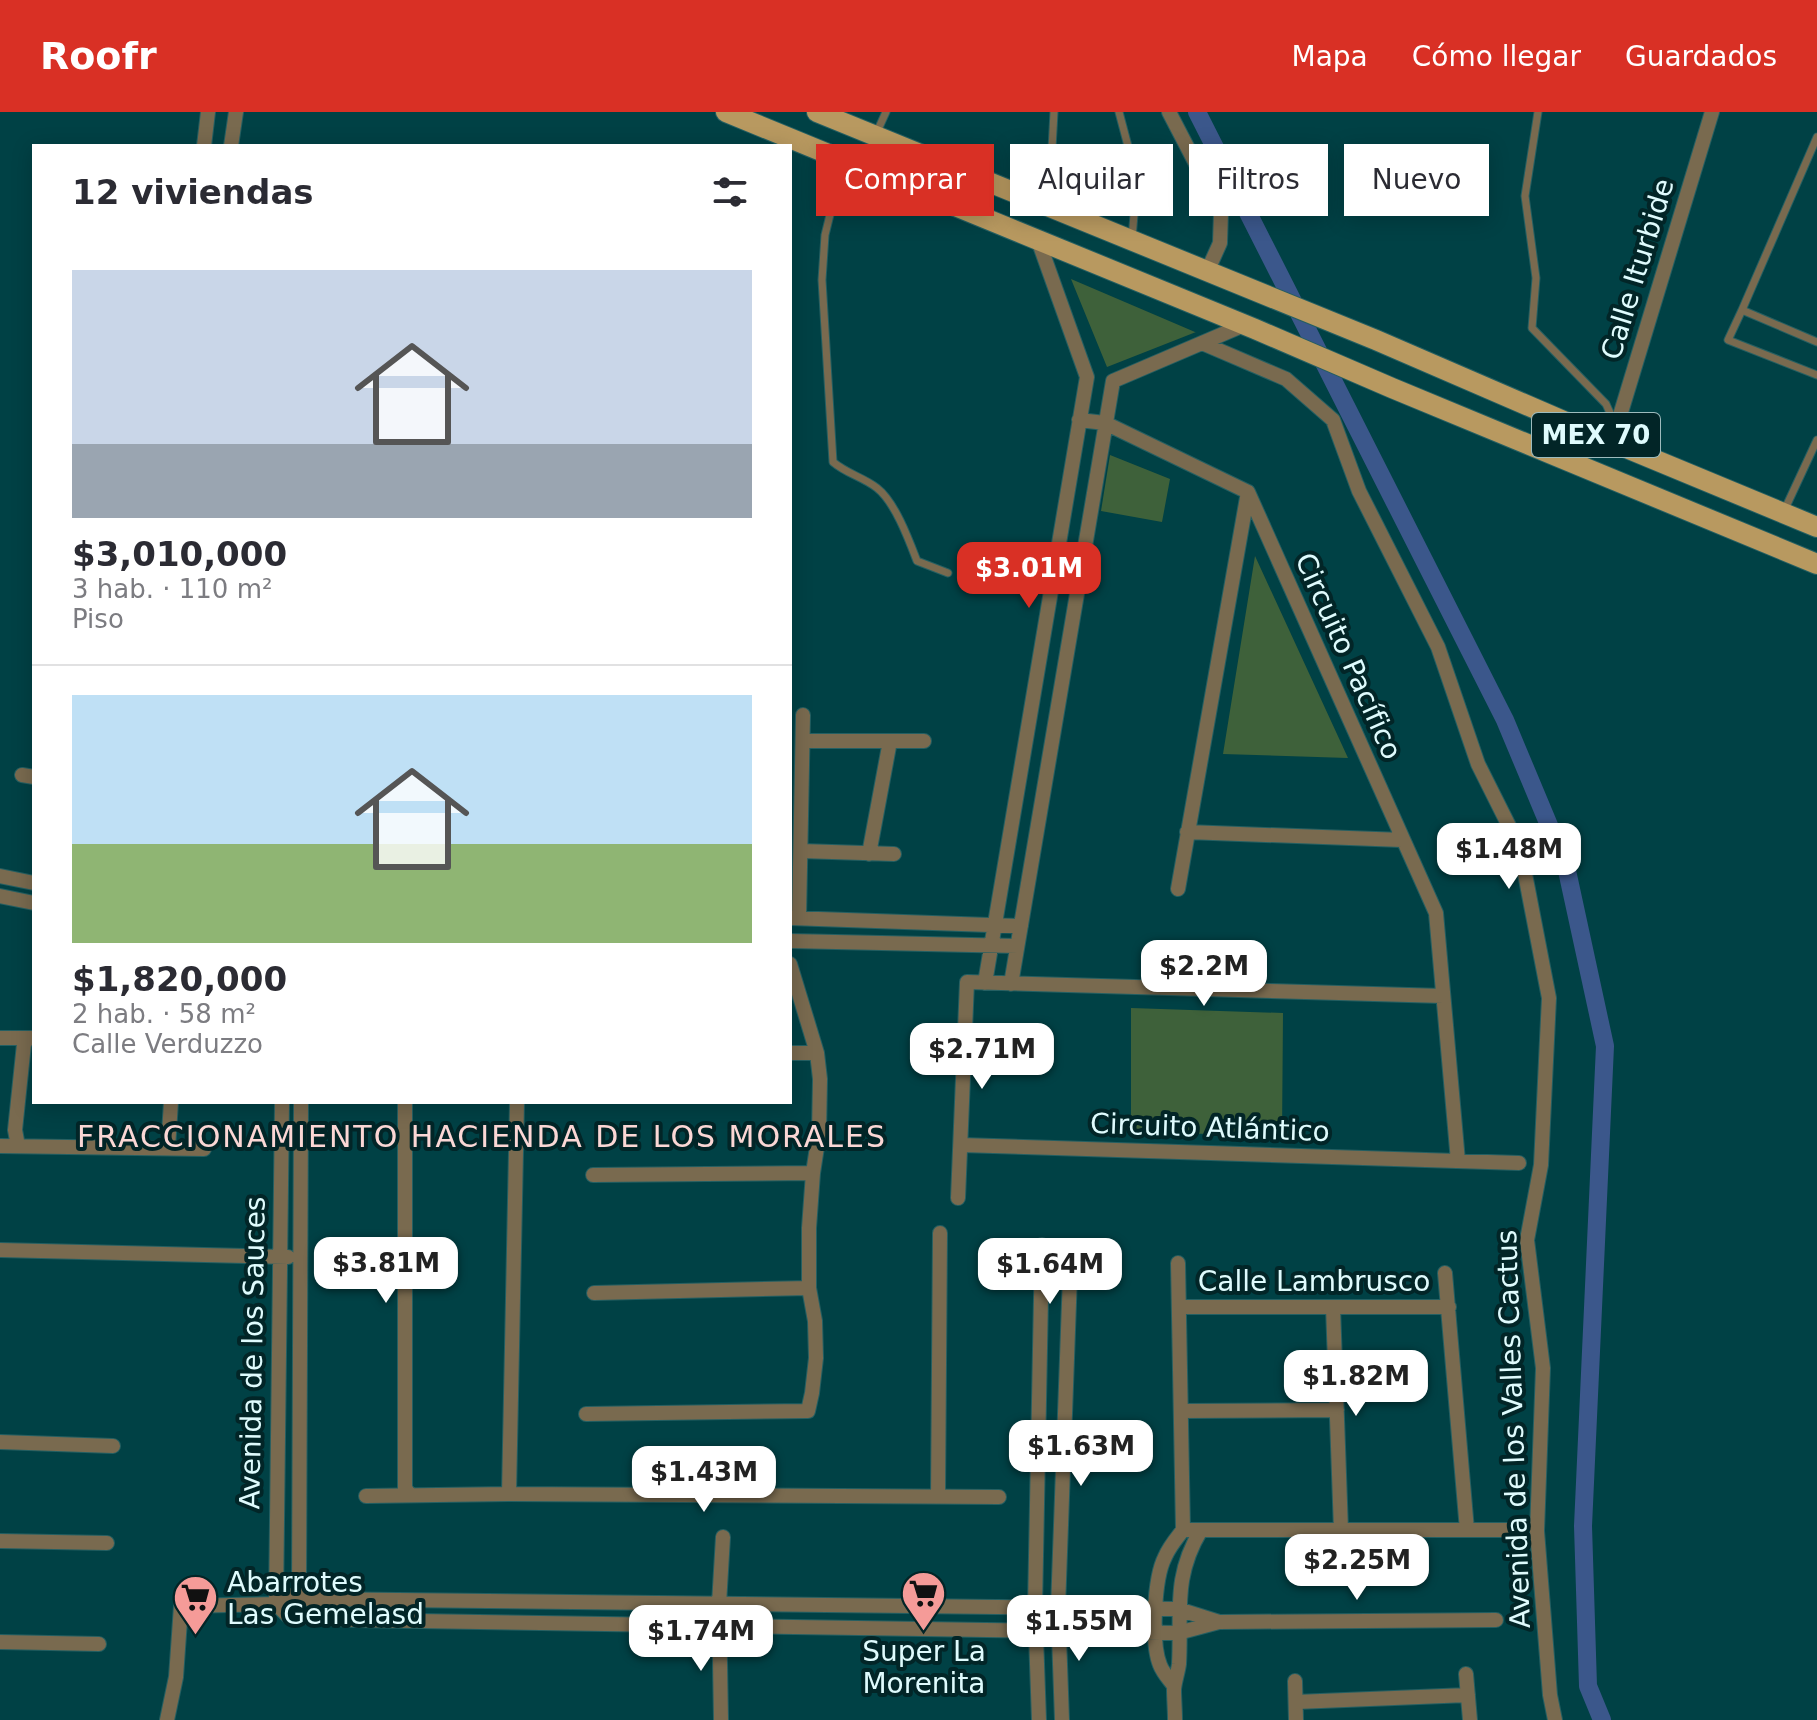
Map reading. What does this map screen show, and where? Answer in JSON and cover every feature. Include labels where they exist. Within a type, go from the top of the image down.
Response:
[{"type":"main road","name":"MEX 70","points":[[726,112],[816,149]]},
{"type":"main road","name":"MEX 70","points":[[817,112],[1010,190]]},
{"type":"main road","name":"MEX 70","points":[[980,216],[1817,564]]},
{"type":"main road","name":"MEX 70","points":[[1072,216],[1614,434],[1817,527]]},
{"type":"street","points":[[204,144],[208,112]]},
{"type":"street","points":[[231,144],[236,112]]},
{"type":"street","points":[[1169,112],[1221,212],[1220,243],[1207,272]]},
{"type":"street","name":"Calle Iturbide","points":[[1614,434],[1712,112]]},
{"type":"street","points":[[985,983],[1087,377],[1038,240]]},
{"type":"street","points":[[1087,377],[1113,381],[1202,343],[1250,327]]},
{"type":"street","name":"Avenida de los Valles Cactus","points":[[1202,343],[1286,379],[1333,420],[1359,491],[1438,647],[1478,764],[1520,848],[1549,998],[1541,1165],[1527,1240],[1543,1368],[1537,1531],[1550,1695],[1555,1720]]},
{"type":"street","points":[[1011,984],[1113,381]]},
{"type":"street","points":[[1079,420],[1105,423],[1248,492],[1178,889]]},
{"type":"street","name":"Circuito Pacífico","points":[[1248,492],[1436,913],[1443,996]]},
{"type":"street","points":[[1045,630],[1070,635]]},
{"type":"street","points":[[803,715],[801,851],[795,918],[1021,926]]},
{"type":"street","points":[[803,741],[924,741]]},
{"type":"street","points":[[869,854],[890,741]]},
{"type":"street","points":[[1187,832],[1402,840]]},
{"type":"street","points":[[801,851],[894,854]]},
{"type":"street","points":[[0,876],[32,883]]},
{"type":"street","points":[[0,896],[32,903]]},
{"type":"street","points":[[792,941],[1017,946]]},
{"type":"street","points":[[586,1414],[808,1411],[816,1358],[815,1321],[809,1288],[809,1228],[820,1100],[817,1053],[792,971]]},
{"type":"street","points":[[958,1198],[967,982],[1443,996],[1458,1161]]},
{"type":"street","points":[[0,1038],[31,1038]]},
{"type":"street","points":[[18,1146],[15,1130],[24,1044],[31,1038]]},
{"type":"street","points":[[792,1053],[817,1053]]},
{"type":"street","points":[[168,1148],[171,1104]]},
{"type":"street","name":"Avenida de los Sauces","points":[[276,1604],[282,1104]]},
{"type":"street","name":"Avenida de los Sauces","points":[[299,1592],[301,1104]]},
{"type":"street","points":[[405,1104],[405,1488],[409,1494]]},
{"type":"street","points":[[509,1494],[517,1104]]},
{"type":"street","name":"Circuito Atlántico","points":[[961,1145],[1519,1163]]},
{"type":"street","points":[[0,1146],[204,1149]]},
{"type":"street","points":[[593,1175],[813,1173]]},
{"type":"street","points":[[938,1497],[940,1233]]},
{"type":"street","points":[[1039,1720],[1035,1608],[1042,1245]]},
{"type":"street","points":[[1062,1720],[1058,1608],[1071,1247]]},
{"type":"street","points":[[0,1250],[301,1257]]},
{"type":"street","name":"Calle Lambrusco","points":[[1178,1263],[1183,1530]]},
{"type":"street","name":"Calle Lambrusco","points":[[1445,1273],[1467,1530]]},
{"type":"street","points":[[594,1293],[809,1288]]},
{"type":"street","name":"Calle Lambrusco","points":[[1179,1307],[1449,1307]]},
{"type":"street","points":[[1333,1307],[1341,1530]]},
{"type":"street","points":[[1039,1367],[1067,1367]]},
{"type":"street","points":[[1181,1411],[1337,1410]]},
{"type":"street","points":[[0,1442],[113,1446]]},
{"type":"street","points":[[366,1496],[999,1497]]},
{"type":"street","points":[[1174,1686],[1158,1660],[1156,1610],[1159,1572],[1183,1530],[1507,1530]]},
{"type":"street","points":[[1175,1720],[1174,1686],[1179,1667],[1178,1609],[1185,1562],[1201,1530]]},
{"type":"street","points":[[721,1720],[719,1604],[723,1537]]},
{"type":"street","points":[[0,1541],[107,1543]]},
{"type":"street","points":[[167,1720],[176,1677],[181,1606],[276,1604],[299,1592],[308,1599],[1178,1609],[1219,1622]]},
{"type":"street","points":[[276,1604],[288,1616],[318,1619],[1178,1633],[1219,1622],[1496,1620]]},
{"type":"street","points":[[0,1642],[99,1644]]},
{"type":"street","points":[[1466,1674],[1470,1720]]},
{"type":"street","points":[[1295,1681],[1296,1720]]},
{"type":"street","points":[[1296,1702],[1468,1695]]},
{"type":"lane","points":[[875,136],[886,112]]},
{"type":"lane","points":[[1052,144],[1054,112]]},
{"type":"lane","points":[[1119,112],[1137,180],[1132,241]]},
{"type":"lane","points":[[1538,112],[1525,196],[1536,278],[1532,328],[1606,404],[1614,434]]},
{"type":"lane","points":[[1817,137],[1728,340],[1817,375]]},
{"type":"lane","points":[[830,216],[825,235],[822,280],[833,462],[881,491],[904,529],[917,561],[948,573]]},
{"type":"lane","points":[[1742,310],[1817,342]]},
{"type":"lane","points":[[1784,513],[1817,440]]},
{"type":"green space","points":[[1071,279],[1195,332],[1196,332],[1107,367]]},
{"type":"green space","points":[[1110,455],[1170,479],[1162,522],[1101,511]]},
{"type":"green space","points":[[1255,556],[1348,758],[1223,754]]},
{"type":"green space","points":[[1131,1008],[1283,1013],[1282,1137],[1131,1131]]},
{"type":"waterway","points":[[1197,112],[1505,720],[1566,866],[1605,1046],[1583,1526],[1588,1686],[1602,1720]]},
{"type":"place","name":"Super La Morenita","points":[[924,1633]]},
{"type":"place","name":"Abarrotes Las Gemelasd","points":[[196,1637]]},
{"type":"district","name":"FRACCIONAMIENTO HACIENDA DE LOS MORALES","points":[[482,1137]]}]
